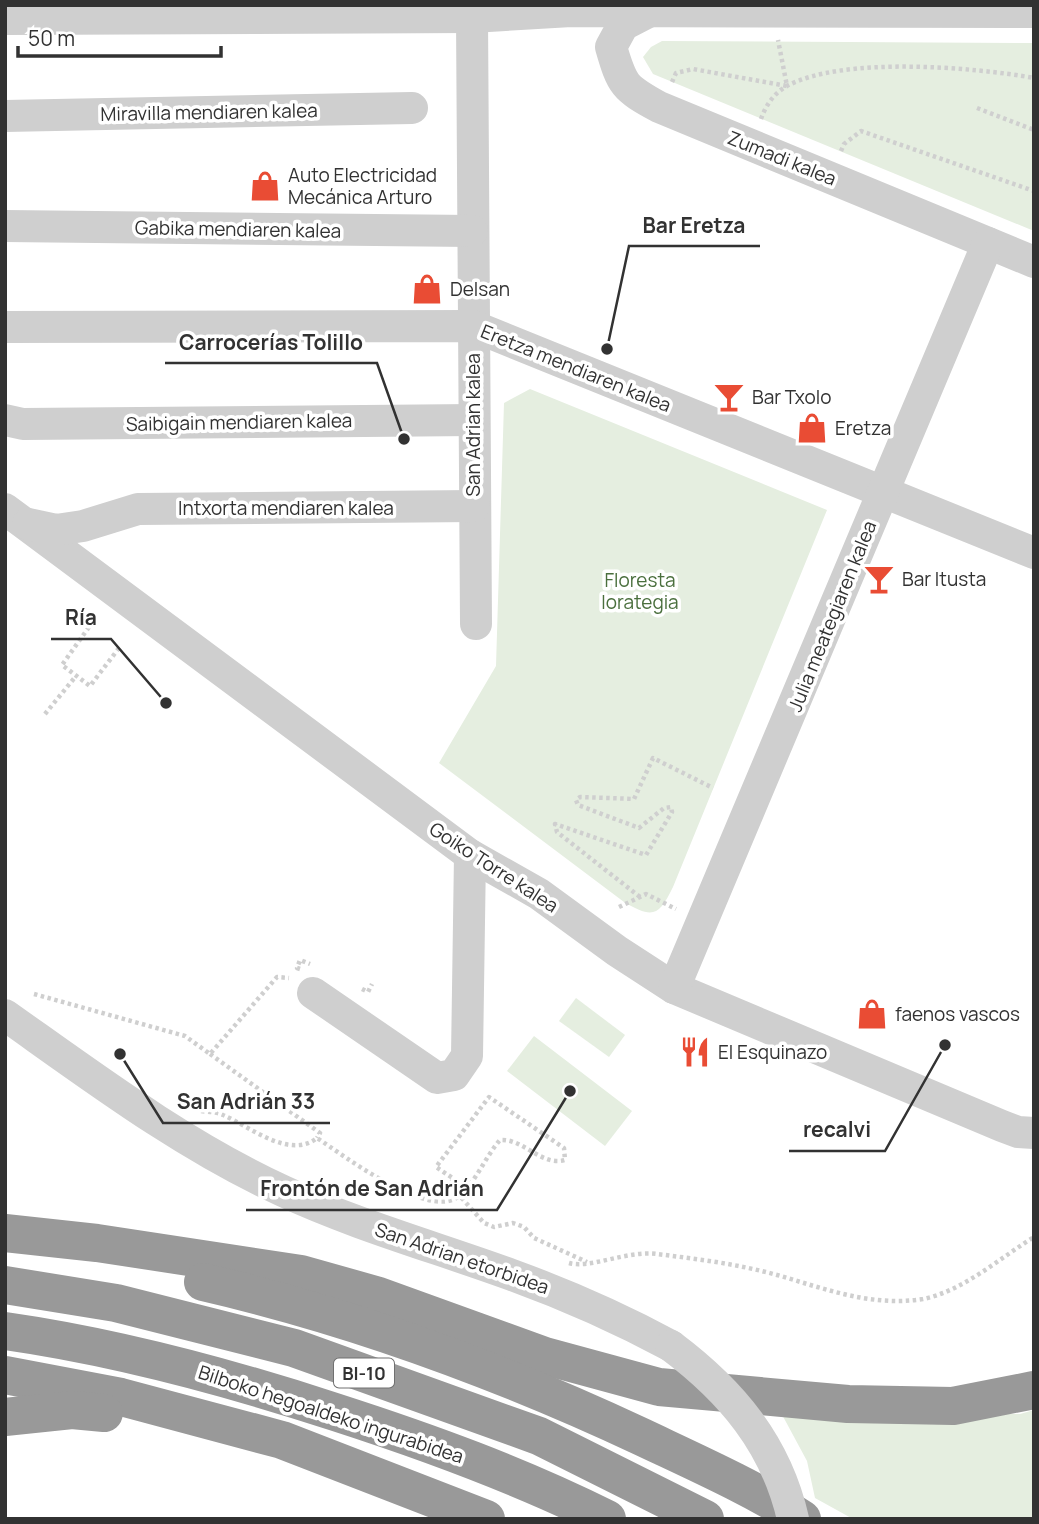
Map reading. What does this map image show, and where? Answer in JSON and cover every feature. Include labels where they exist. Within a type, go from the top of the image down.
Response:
[{"type":"highway","points":[[6,1233],[97,1243],[301,1274],[379,1296],[545,1356],[659,1387],[834,1403],[953,1406],[1034,1390]]},
{"type":"highway","points":[[6,1233],[138,1268],[287,1301],[412,1341],[548,1393],[760,1493],[802,1519]]},
{"type":"highway","name":"BI-10","points":[[5,1285],[116,1303],[294,1348],[539,1436],[705,1519]]},
{"type":"highway","name":"Bilboko hegoaldeko ingurabidea","points":[[5,1331],[132,1354],[267,1390],[435,1444],[556,1493],[607,1519]]},
{"type":"highway","points":[[5,1375],[121,1397],[282,1440],[486,1519]]},
{"type":"highway","points":[[5,1417],[72,1410],[109,1413],[270,1442],[282,1440]]},
{"type":"street","points":[[610,64],[623,25],[652,10]]},
{"type":"street","points":[[10,22],[472,17],[571,11],[652,10],[1034,12]]},
{"type":"street","name":"Zumadi kalea","points":[[571,11],[602,32],[610,64],[629,91],[659,107],[1034,262]]},
{"type":"street","name":"San Adrian kalea","points":[[472,17],[476,624]]},
{"type":"street","name":"Miravilla mendiaren kalea","points":[[5,116],[412,108]]},
{"type":"street","name":"Gabika mendiaren kalea","points":[[5,226],[472,231]]},
{"type":"street","name":"Julia meategiaren kalea","points":[[674,988],[988,243]]},
{"type":"street","name":"Eretza mendiaren kalea","points":[[5,327],[473,326],[1034,553]]},
{"type":"street","name":"Saibigain mendiaren kalea","points":[[5,419],[23,425],[474,421]]},
{"type":"street","name":"Intxorta mendiaren kalea","points":[[15,516],[56,530],[100,523],[114,515],[138,509],[474,506]]},
{"type":"street","name":"Goiko Torre kalea","points":[[15,516],[470,855],[539,894],[617,951],[674,988],[1002,1126],[1018,1132],[1034,1133]]},
{"type":"street","points":[[100,523],[93,551],[96,565],[110,589]]},
{"type":"street","points":[[313,993],[437,1078],[454,1075],[467,1056],[470,855]]},
{"type":"street","name":"San Adrian etorbidea","points":[[5,1015],[185,1139],[281,1190],[349,1219],[550,1289],[614,1316],[671,1346],[708,1374],[742,1410],[761,1437],[786,1488],[793,1519]]},
{"type":"path","points":[[776,32],[787,86]]},
{"type":"path","points":[[761,119],[766,104],[787,86],[829,72],[946,67],[1034,78]]},
{"type":"path","points":[[659,107],[676,73],[693,69],[787,86]]},
{"type":"path","points":[[977,108],[1034,130]]},
{"type":"path","points":[[841,152],[844,144],[861,131],[1034,191]]},
{"type":"path","points":[[89,627],[62,665],[90,686],[119,648]]},
{"type":"path","points":[[46,714],[76,676]]},
{"type":"path","points":[[640,897],[557,832],[555,824],[646,855],[672,812],[671,807],[664,808],[639,828],[578,805],[576,800],[580,797],[634,799],[653,758],[713,788]]},
{"type":"path","points":[[619,907],[646,894],[676,909]]},
{"type":"path","points":[[210,1054],[277,978]]},
{"type":"path","points":[[34,994],[184,1037],[320,1133],[311,1143],[284,1144],[220,1113],[201,1111]]},
{"type":"path","points":[[317,1138],[403,1192],[441,1201],[459,1195],[500,1140],[509,1139],[552,1161],[565,1160],[567,1150],[489,1097],[436,1167],[454,1179],[447,1187],[459,1195],[484,1223],[494,1227],[513,1223],[524,1227],[534,1238],[564,1249],[587,1262]]},
{"type":"path","points":[[572,1265],[638,1251],[777,1275],[827,1292],[880,1301],[924,1298],[955,1288],[1034,1237]]},
{"type":"green space","points":[[662,41],[1034,43],[1034,231],[653,74],[643,57],[651,47]]},
{"type":"green space","name":"Floresta lorategia","points":[[530,389],[827,510],[673,887],[664,904],[654,912],[642,911],[624,902],[439,763],[496,666],[504,403]]},
{"type":"green space","points":[[576,998],[625,1035],[609,1057],[559,1021]]},
{"type":"green space","points":[[534,1036],[632,1111],[605,1146],[507,1071]]},
{"type":"green space","points":[[779,1409],[1020,1414],[1034,1410],[1034,1519],[853,1519],[815,1498],[807,1461]]},
{"type":"place","name":"Auto Electricidad Mecánica Arturo","points":[[265,186]]},
{"type":"place","name":"Delsan","points":[[427,289]]},
{"type":"place","name":"Bar Eretza","points":[[607,349]]},
{"type":"place","name":"Bar Txolo","points":[[729,397]]},
{"type":"place","name":"Eretza","points":[[812,428]]},
{"type":"place","name":"Carrocerías Tolillo","points":[[404,439]]},
{"type":"place","name":"Bar Itusta","points":[[879,579]]},
{"type":"place","name":"Ría","points":[[166,703]]},
{"type":"place","name":"faenos vascos","points":[[872,1014]]},
{"type":"place","name":"recalvi","points":[[945,1045]]},
{"type":"place","name":"El Esquinazo","points":[[695,1052]]},
{"type":"place","name":"San Adrián 33","points":[[120,1054]]},
{"type":"place","name":"Frontón de San Adrián","points":[[570,1091]]}]
